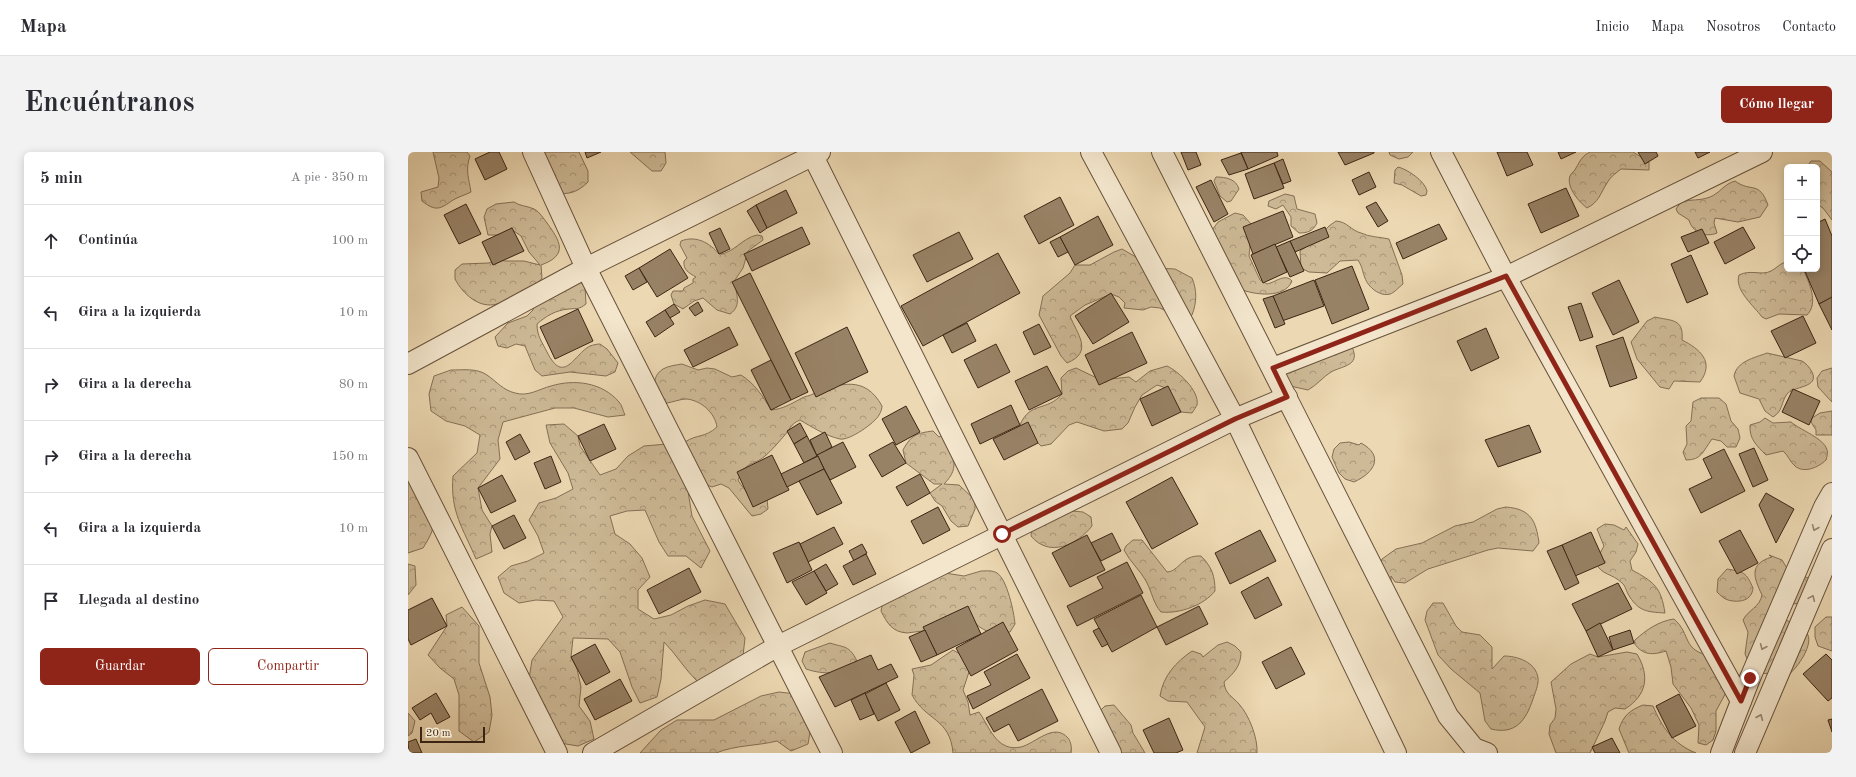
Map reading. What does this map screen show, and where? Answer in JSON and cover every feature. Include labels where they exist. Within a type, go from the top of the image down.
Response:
[{"type":"street","points":[[532,152],[586,268],[832,753]]},
{"type":"street","points":[[1091,152],[1235,419],[1396,753]]},
{"type":"street","points":[[1162,152],[1273,368],[1448,716],[1474,748],[1487,753]]},
{"type":"street","points":[[1441,152],[1506,276],[1741,701]]},
{"type":"street","points":[[1273,368],[1506,276],[1762,152]]},
{"type":"street","points":[[408,364],[586,268],[815,153],[1111,753]]},
{"type":"street","points":[[593,753],[778,646],[1235,419],[1287,397]]},
{"type":"street","points":[[408,458],[556,753]]},
{"type":"street","points":[[1721,753],[1741,701],[1824,507],[1832,493]]},
{"type":"street","points":[[1745,753],[1832,549]]},
{"type":"green space","points":[[433,152],[467,152],[470,156],[468,179],[471,192],[455,199],[445,206],[438,208],[431,207],[422,201],[421,192],[438,187],[439,178]]},
{"type":"green space","points":[[532,152],[579,152],[588,171],[588,182],[573,192],[565,194],[555,193]]},
{"type":"green space","points":[[630,152],[665,152],[666,163],[661,171],[652,171]]},
{"type":"green space","points":[[1389,152],[1413,152],[1408,157],[1399,159],[1390,155]]},
{"type":"green space","points":[[1590,152],[1633,152],[1649,162],[1649,170],[1621,169],[1613,175],[1597,200],[1587,208],[1574,194],[1569,180],[1585,155]]},
{"type":"green space","points":[[1811,161],[1820,161],[1832,172],[1832,220],[1820,206],[1820,164],[1809,164]]},
{"type":"green space","points":[[1398,167],[1411,173],[1423,183],[1427,191],[1426,195],[1421,196],[1402,185],[1394,183],[1395,170]]},
{"type":"green space","points":[[1216,177],[1230,179],[1238,186],[1239,189],[1231,201],[1227,202],[1220,196],[1214,181]]},
{"type":"green space","points":[[1735,181],[1758,190],[1765,197],[1768,205],[1760,217],[1738,222],[1715,218],[1714,223],[1717,233],[1708,235],[1696,231],[1689,220],[1678,213],[1676,209],[1681,202],[1710,197],[1731,182]]},
{"type":"green space","points":[[1285,194],[1294,196],[1297,209],[1315,214],[1317,223],[1312,230],[1305,233],[1299,233],[1291,226],[1291,217],[1283,205],[1276,209],[1268,206],[1269,201]]},
{"type":"green space","points":[[514,202],[534,209],[540,213],[558,242],[559,252],[556,257],[541,265],[542,278],[534,286],[502,303],[490,305],[484,304],[472,299],[458,285],[455,279],[455,270],[462,264],[489,263],[496,259],[505,261],[524,261],[540,265],[529,252],[521,236],[514,231],[497,235],[488,235],[484,217],[487,209],[496,204]]},
{"type":"green space","points":[[1235,213],[1243,215],[1252,225],[1249,256],[1260,280],[1267,284],[1283,278],[1292,281],[1283,291],[1261,294],[1240,289],[1210,233],[1218,222]]},
{"type":"green space","points":[[1336,221],[1364,234],[1389,239],[1402,275],[1403,284],[1390,294],[1386,295],[1378,293],[1369,285],[1358,260],[1340,261],[1327,273],[1309,272],[1301,268],[1300,251],[1317,239]]},
{"type":"green space","points":[[757,235],[762,236],[763,240],[748,251],[743,268],[735,280],[737,303],[736,307],[730,314],[717,310],[703,298],[694,301],[683,309],[674,304],[671,295],[673,291],[683,291],[684,288],[693,283],[693,279],[696,277],[689,273],[684,267],[684,261],[687,258],[680,245],[681,241],[692,239],[702,241],[711,246],[719,254],[733,249],[747,239]]},
{"type":"green space","points":[[1122,249],[1155,268],[1175,269],[1192,278],[1196,296],[1192,315],[1184,320],[1160,308],[1151,307],[1143,310],[1124,308],[1125,303],[1119,297],[1111,294],[1085,305],[1070,316],[1079,336],[1082,348],[1080,354],[1075,359],[1067,363],[1061,356],[1039,315],[1043,296],[1070,273],[1075,265],[1090,265]]},
{"type":"green space","points":[[1784,263],[1784,272],[1804,272],[1812,292],[1813,299],[1811,310],[1807,315],[1779,314],[1766,319],[1762,317],[1742,292],[1738,281],[1739,275],[1743,273],[1768,272]]},
{"type":"green space","points":[[579,281],[585,286],[586,304],[579,308],[556,312],[540,321],[537,324],[540,339],[553,362],[559,367],[569,365],[590,346],[600,344],[607,349],[618,363],[615,372],[606,376],[570,372],[542,376],[535,370],[525,346],[516,344],[507,348],[498,346],[495,337],[508,323],[527,316],[533,310],[539,291]]},
{"type":"green space","points":[[1655,317],[1671,320],[1679,324],[1682,333],[1682,340],[1700,352],[1706,362],[1706,368],[1700,382],[1674,381],[1669,389],[1660,387],[1637,359],[1631,342],[1647,321]]},
{"type":"green space","points":[[1350,343],[1354,356],[1350,364],[1331,372],[1308,390],[1290,386],[1286,377],[1286,368]]},
{"type":"green space","points":[[1767,353],[1802,361],[1809,367],[1813,377],[1809,384],[1790,391],[1787,394],[1779,412],[1773,417],[1765,411],[1759,399],[1740,393],[1734,376],[1742,363]]},
{"type":"green space","points":[[682,364],[698,370],[707,368],[715,369],[732,377],[741,375],[758,390],[771,410],[791,404],[803,397],[823,390],[851,384],[868,390],[875,396],[882,406],[882,409],[877,418],[867,427],[844,439],[830,436],[800,420],[794,423],[767,454],[744,469],[738,480],[750,493],[767,499],[768,509],[761,514],[752,516],[729,488],[721,484],[712,487],[703,483],[685,442],[709,433],[717,427],[716,422],[710,412],[702,405],[692,400],[684,399],[667,403],[660,396],[655,387],[658,373],[667,367]]},
{"type":"green space","points":[[1167,366],[1177,372],[1192,388],[1197,400],[1197,405],[1192,413],[1181,412],[1166,388],[1157,385],[1142,395],[1128,423],[1122,429],[1104,431],[1077,422],[1069,425],[1051,444],[1041,446],[1020,425],[1024,418],[1034,409],[1051,403],[1062,394],[1061,378],[1068,371],[1076,368],[1101,380],[1129,377],[1136,382],[1150,371]]},
{"type":"green space","points":[[1832,368],[1832,402],[1818,387],[1817,378],[1822,371]]},
{"type":"green space","points":[[451,370],[479,371],[507,390],[520,394],[569,383],[596,386],[612,395],[620,403],[625,415],[608,417],[574,408],[555,408],[503,422],[498,440],[500,459],[478,488],[482,510],[492,526],[490,534],[492,552],[476,559],[458,519],[454,500],[453,476],[477,453],[480,435],[465,426],[446,421],[431,411],[429,394],[434,376]]},
{"type":"green space","points":[[1701,398],[1719,398],[1726,404],[1731,421],[1738,429],[1740,438],[1736,447],[1727,447],[1721,441],[1712,439],[1699,457],[1686,460],[1683,452],[1687,444],[1686,426],[1691,421],[1693,402]]},
{"type":"green space","points":[[1832,411],[1832,435],[1816,435],[1816,430],[1811,422],[1812,418],[1820,413]]},
{"type":"green space","points":[[1765,418],[1773,423],[1791,422],[1817,438],[1827,450],[1826,460],[1811,469],[1803,469],[1793,464],[1783,451],[1766,455],[1754,442],[1750,430],[1750,425],[1760,422]]},
{"type":"green space","points":[[564,424],[578,436],[580,446],[600,475],[616,469],[628,456],[644,446],[667,444],[686,479],[692,516],[710,551],[701,568],[686,556],[668,556],[659,542],[645,510],[627,511],[610,516],[615,534],[630,544],[642,558],[650,577],[638,590],[638,609],[654,619],[671,615],[688,606],[705,600],[725,604],[745,638],[743,656],[698,682],[664,642],[661,679],[657,697],[640,703],[632,687],[620,652],[608,639],[573,638],[571,657],[577,669],[581,687],[579,706],[590,721],[594,739],[578,746],[560,743],[529,679],[532,660],[563,617],[554,601],[536,600],[519,603],[504,593],[498,577],[511,566],[528,561],[544,553],[538,536],[529,520],[539,503],[556,498],[573,489],[568,473],[550,443],[546,425]]},
{"type":"green space","points":[[933,431],[939,437],[943,435],[954,460],[953,472],[944,484],[959,485],[975,500],[975,509],[968,526],[958,527],[951,521],[942,506],[935,501],[930,493],[942,484],[934,484],[906,463],[903,450],[909,441],[919,434]]},
{"type":"green space","points":[[1349,442],[1359,445],[1361,443],[1373,453],[1375,459],[1374,464],[1367,474],[1354,482],[1345,479],[1339,473],[1332,457],[1334,449],[1340,443]]},
{"type":"green space","points":[[408,448],[416,464],[428,502],[431,514],[432,531],[423,548],[408,553]]},
{"type":"green space","points":[[1506,507],[1521,510],[1527,513],[1534,522],[1539,543],[1533,551],[1498,548],[1488,550],[1428,569],[1405,583],[1395,582],[1391,576],[1391,581],[1379,567],[1382,559],[1396,549],[1422,543],[1455,526],[1473,522],[1497,509]]},
{"type":"green space","points":[[1073,510],[1072,511],[1083,512],[1091,517],[1092,526],[1079,539],[1054,548],[1038,543],[1031,536],[1032,526]]},
{"type":"green space","points":[[1605,524],[1614,525],[1624,530],[1626,527],[1638,544],[1636,552],[1630,561],[1632,570],[1646,578],[1659,591],[1665,613],[1643,610],[1635,604],[1623,584],[1615,577],[1604,572],[1598,567],[1595,562],[1604,546],[1597,529]]},
{"type":"green space","points":[[1133,540],[1142,540],[1167,572],[1175,569],[1189,558],[1201,556],[1208,564],[1212,572],[1215,591],[1205,600],[1191,608],[1176,612],[1161,612],[1156,605],[1146,581],[1124,550]]},
{"type":"green space","points":[[1769,555],[1782,560],[1790,573],[1809,578],[1807,602],[1793,604],[1782,617],[1804,630],[1808,636],[1809,642],[1804,655],[1792,672],[1788,675],[1759,673],[1749,663],[1745,654],[1748,632],[1743,620],[1761,599],[1762,595],[1755,577],[1755,572],[1759,564],[1772,557]]},
{"type":"green space","points":[[408,564],[415,566],[416,585],[408,595]]},
{"type":"green space","points":[[1727,569],[1741,572],[1746,576],[1753,588],[1748,598],[1740,601],[1732,601],[1725,599],[1717,592],[1718,579]]},
{"type":"green space","points":[[981,571],[995,572],[1001,576],[1004,582],[1012,604],[1015,624],[1010,632],[992,632],[976,624],[907,633],[894,629],[885,619],[881,611],[883,602],[922,586],[936,575],[945,573],[964,576]]},
{"type":"green space","points":[[1433,603],[1443,603],[1456,626],[1462,632],[1480,635],[1492,647],[1492,669],[1504,656],[1515,657],[1525,661],[1534,668],[1538,678],[1537,686],[1530,707],[1519,724],[1507,730],[1491,729],[1485,721],[1480,693],[1451,669],[1438,655],[1425,620],[1427,611]]},
{"type":"green space","points":[[462,607],[479,626],[479,663],[490,697],[492,715],[489,732],[474,742],[459,731],[459,695],[454,679],[440,668],[428,655],[447,626],[446,615]]},
{"type":"green space","points":[[1826,617],[1832,617],[1832,651],[1818,646],[1815,637],[1815,627]]},
{"type":"green space","points":[[1674,619],[1680,625],[1691,646],[1695,650],[1711,656],[1729,687],[1716,711],[1716,731],[1713,740],[1706,745],[1698,743],[1699,725],[1691,708],[1673,684],[1671,667],[1666,651],[1653,654],[1648,653],[1641,650],[1634,643],[1639,636],[1653,626]]},
{"type":"green space","points":[[1227,642],[1235,646],[1241,652],[1241,657],[1234,672],[1224,682],[1225,686],[1227,692],[1243,709],[1249,720],[1256,741],[1257,753],[1197,753],[1205,727],[1187,702],[1168,701],[1160,696],[1164,682],[1171,670],[1192,651],[1201,654],[1203,657],[1218,645]]},
{"type":"green space","points":[[830,643],[846,648],[852,652],[857,661],[846,669],[833,672],[826,673],[806,669],[802,661],[805,652]]},
{"type":"green space","points":[[953,650],[965,657],[970,669],[963,690],[968,702],[970,715],[979,712],[1001,744],[1013,748],[1019,747],[1027,745],[1045,735],[1057,732],[1063,734],[1070,741],[1071,753],[953,753],[951,742],[947,733],[937,721],[918,704],[912,695],[914,675],[912,669],[931,665]]},
{"type":"green space","points":[[1627,652],[1637,654],[1644,670],[1644,684],[1638,698],[1625,709],[1615,708],[1608,712],[1590,753],[1556,753],[1549,734],[1550,725],[1555,718],[1556,709],[1551,682],[1571,664],[1590,654],[1598,657]]},
{"type":"green space","points":[[779,692],[796,694],[811,726],[808,744],[791,751],[777,741],[731,748],[716,753],[640,753],[661,730],[677,720],[714,720],[761,696]]},
{"type":"green space","points":[[1114,705],[1131,725],[1133,733],[1145,753],[1119,753],[1099,712],[1105,706]]},
{"type":"green space","points":[[1643,705],[1653,706],[1664,728],[1669,734],[1681,745],[1696,753],[1629,753],[1619,729],[1623,720],[1628,714],[1634,709]]},
{"type":"green space","points":[[408,713],[415,721],[412,733],[408,736]]},
{"type":"building","points":[[490,152],[499,152],[507,169],[485,180],[475,159]]},
{"type":"building","points":[[585,152],[601,152],[587,158]]},
{"type":"building","points":[[1181,152],[1196,152],[1201,165],[1188,170]]},
{"type":"building","points":[[1241,152],[1277,152],[1278,156],[1248,169]]},
{"type":"building","points":[[1338,152],[1374,152],[1374,153],[1345,165]]},
{"type":"building","points":[[1497,152],[1527,152],[1533,165],[1507,176]]},
{"type":"building","points":[[1558,152],[1576,152],[1561,159]]},
{"type":"building","points":[[1638,152],[1656,152],[1658,156],[1645,164]]},
{"type":"building","points":[[1695,152],[1710,152],[1698,158]]},
{"type":"building","points":[[1241,153],[1248,169],[1229,175],[1221,160]]},
{"type":"building","points":[[1283,159],[1291,181],[1283,184],[1274,163]]},
{"type":"building","points":[[1274,163],[1284,188],[1254,199],[1245,174]]},
{"type":"building","points":[[1369,172],[1376,187],[1359,195],[1352,180]]},
{"type":"building","points":[[1211,180],[1228,214],[1214,222],[1196,187]]},
{"type":"building","points":[[1566,188],[1579,216],[1541,233],[1528,204]]},
{"type":"building","points":[[786,190],[797,213],[767,228],[756,205]]},
{"type":"building","points":[[1060,197],[1074,225],[1039,244],[1024,216]]},
{"type":"building","points":[[1376,202],[1388,221],[1378,227],[1366,207]]},
{"type":"building","points":[[466,204],[481,234],[459,244],[444,215]]},
{"type":"building","points":[[756,205],[767,228],[760,233],[747,211]]},
{"type":"building","points":[[1283,211],[1293,237],[1253,254],[1243,227]]},
{"type":"building","points":[[1098,216],[1113,245],[1075,265],[1060,237]]},
{"type":"building","points":[[1825,219],[1832,236],[1832,298],[1819,304],[1805,272],[1820,272],[1820,222]]},
{"type":"building","points":[[1439,224],[1447,239],[1403,259],[1396,243]]},
{"type":"building","points":[[802,227],[810,244],[752,271],[744,254]]},
{"type":"building","points":[[1325,227],[1329,237],[1295,252],[1290,241]]},
{"type":"building","points":[[1743,227],[1755,248],[1725,264],[1714,242]]},
{"type":"building","points":[[512,228],[524,251],[493,265],[482,242]]},
{"type":"building","points":[[720,228],[730,249],[719,254],[709,233]]},
{"type":"building","points":[[1702,229],[1709,243],[1688,252],[1681,237]]},
{"type":"building","points":[[959,232],[973,259],[927,282],[913,255]]},
{"type":"building","points":[[1060,237],[1068,252],[1058,257],[1050,242]]},
{"type":"building","points":[[1290,241],[1304,271],[1290,277],[1276,247]]},
{"type":"building","points":[[1275,244],[1287,272],[1263,283],[1251,255]]},
{"type":"building","points":[[670,249],[688,278],[657,297],[639,268]]},
{"type":"building","points":[[998,253],[1020,293],[923,346],[901,306]]},
{"type":"building","points":[[1691,255],[1708,294],[1687,303],[1671,264]]},
{"type":"building","points":[[1352,266],[1369,309],[1332,324],[1315,280]]},
{"type":"building","points":[[639,268],[647,282],[633,290],[625,276]]},
{"type":"building","points":[[750,273],[808,392],[791,400],[732,282]]},
{"type":"building","points":[[1314,280],[1324,306],[1282,321],[1273,296]]},
{"type":"building","points":[[1619,280],[1639,322],[1613,335],[1592,293]]},
{"type":"building","points":[[1111,293],[1129,322],[1093,344],[1075,316]]},
{"type":"building","points":[[1273,296],[1285,324],[1275,328],[1263,299]]},
{"type":"building","points":[[1832,297],[1832,330],[1819,304]]},
{"type":"building","points":[[698,302],[703,311],[695,316],[689,308]]},
{"type":"building","points":[[1581,303],[1593,337],[1580,341],[1568,307]]},
{"type":"building","points":[[674,304],[680,312],[670,318],[665,310]]},
{"type":"building","points":[[578,309],[593,341],[555,359],[540,327]]},
{"type":"building","points":[[665,310],[674,324],[655,337],[646,322]]},
{"type":"building","points":[[1803,316],[1816,343],[1785,358],[1771,331]]},
{"type":"building","points":[[967,323],[976,341],[952,353],[943,335]]},
{"type":"building","points":[[1039,324],[1051,347],[1034,355],[1023,332]]},
{"type":"building","points":[[729,327],[738,345],[693,367],[684,350]]},
{"type":"building","points":[[847,327],[868,372],[816,397],[795,353]]},
{"type":"building","points":[[1486,328],[1499,358],[1471,371],[1457,341]]},
{"type":"building","points":[[1132,332],[1147,363],[1099,385],[1085,355]]},
{"type":"building","points":[[1623,337],[1637,378],[1610,387],[1596,346]]},
{"type":"building","points":[[996,344],[1010,372],[978,388],[964,360]]},
{"type":"building","points":[[771,360],[791,400],[771,410],[751,370]]},
{"type":"building","points":[[1047,366],[1062,394],[1029,410],[1015,381]]},
{"type":"building","points":[[1168,386],[1181,412],[1152,426],[1140,399]]},
{"type":"building","points":[[1793,389],[1820,401],[1809,425],[1782,412]]},
{"type":"building","points":[[1011,405],[1020,425],[980,444],[971,424]]},
{"type":"building","points":[[906,406],[920,432],[896,445],[882,419]]},
{"type":"building","points":[[1028,422],[1038,443],[1004,460],[993,439]]},
{"type":"building","points":[[800,423],[807,436],[794,444],[787,431]]},
{"type":"building","points":[[604,424],[616,449],[590,461],[578,436]]},
{"type":"building","points":[[1529,425],[1541,452],[1498,467],[1485,440]]},
{"type":"building","points":[[825,432],[832,447],[817,456],[810,440]]},
{"type":"building","points":[[520,434],[530,452],[515,460],[506,442]]},
{"type":"building","points":[[807,436],[817,456],[804,463],[794,444]]},
{"type":"building","points":[[843,442],[856,467],[830,480],[817,455]]},
{"type":"building","points":[[893,442],[906,463],[882,477],[869,455]]},
{"type":"building","points":[[1754,448],[1768,480],[1753,487],[1739,454]]},
{"type":"building","points":[[1724,449],[1745,491],[1701,513],[1689,489],[1712,478],[1703,459]]},
{"type":"building","points":[[772,455],[789,490],[753,507],[737,472]]},
{"type":"building","points":[[551,456],[561,482],[545,489],[534,463]]},
{"type":"building","points":[[818,456],[824,469],[787,487],[781,474]]},
{"type":"building","points":[[824,469],[842,503],[817,515],[799,481]]},
{"type":"building","points":[[920,474],[930,493],[907,506],[896,487]]},
{"type":"building","points":[[502,475],[516,501],[491,513],[478,488]]},
{"type":"building","points":[[1172,477],[1198,524],[1152,549],[1126,502]]},
{"type":"building","points":[[1766,493],[1794,509],[1776,543],[1759,505]]},
{"type":"building","points":[[938,507],[950,530],[923,544],[911,521]]},
{"type":"building","points":[[514,515],[526,538],[504,549],[492,526]]},
{"type":"building","points":[[834,527],[843,544],[808,562],[800,544]]},
{"type":"building","points":[[1260,530],[1276,561],[1230,584],[1215,553]]},
{"type":"building","points":[[1740,530],[1758,563],[1737,574],[1719,541]]},
{"type":"building","points":[[1591,532],[1605,563],[1575,576],[1562,545]]},
{"type":"building","points":[[1112,533],[1121,551],[1101,561],[1091,543]]},
{"type":"building","points":[[1087,535],[1105,570],[1070,587],[1052,553]]},
{"type":"building","points":[[799,542],[812,570],[787,583],[773,553]]},
{"type":"building","points":[[862,544],[867,553],[854,561],[849,551]]},
{"type":"building","points":[[1562,545],[1579,583],[1565,590],[1547,551]]},
{"type":"building","points":[[866,554],[876,574],[853,585],[843,566]]},
{"type":"building","points":[[1127,562],[1143,593],[1077,626],[1067,606],[1103,588],[1097,577]]},
{"type":"building","points":[[826,564],[838,584],[826,591],[814,571]]},
{"type":"building","points":[[689,568],[701,592],[659,614],[647,590]]},
{"type":"building","points":[[814,571],[827,593],[806,605],[792,582]]},
{"type":"building","points":[[1268,577],[1282,605],[1255,619],[1241,592]]},
{"type":"building","points":[[1618,583],[1632,609],[1586,631],[1572,604]]},
{"type":"building","points":[[1141,595],[1157,627],[1112,652],[1094,619]]},
{"type":"building","points":[[432,598],[447,626],[411,645],[408,639],[408,610]]},
{"type":"building","points":[[968,606],[981,634],[937,655],[923,627]]},
{"type":"building","points":[[1199,606],[1208,624],[1166,645],[1157,627]]},
{"type":"building","points":[[1003,622],[1018,650],[971,676],[956,648]]},
{"type":"building","points":[[1600,623],[1613,650],[1598,657],[1586,631]]},
{"type":"building","points":[[1099,628],[1108,644],[1102,647],[1093,631]]},
{"type":"building","points":[[925,630],[937,655],[921,662],[909,637]]},
{"type":"building","points":[[1630,630],[1634,643],[1613,650],[1609,637]]},
{"type":"building","points":[[595,644],[610,672],[586,685],[571,657]]},
{"type":"building","points":[[1291,647],[1305,674],[1276,689],[1262,662]]},
{"type":"building","points":[[1017,654],[1030,678],[973,709],[967,696],[991,685],[984,672]]},
{"type":"building","points":[[1826,654],[1832,660],[1832,698],[1828,701],[1803,674]]},
{"type":"building","points":[[871,655],[878,670],[891,664],[898,677],[835,707],[819,677]]},
{"type":"building","points":[[620,679],[632,701],[595,720],[584,699]]},
{"type":"building","points":[[886,683],[900,710],[878,721],[865,694]]},
{"type":"building","points":[[1042,689],[1058,721],[1018,741],[1009,724],[994,732],[986,718]]},
{"type":"building","points":[[436,693],[450,717],[437,724],[431,713],[420,720],[412,708]]},
{"type":"building","points":[[865,693],[874,714],[860,720],[851,700]]},
{"type":"building","points":[[1679,694],[1696,726],[1672,738],[1656,706]]},
{"type":"building","points":[[915,711],[930,743],[911,753],[895,722]]},
{"type":"building","points":[[1169,718],[1183,750],[1176,753],[1154,753],[1143,730]]},
{"type":"building","points":[[1832,719],[1832,732],[1828,720]]},
{"type":"building","points":[[1612,738],[1620,753],[1595,753],[1592,747]]},
{"type":"building","points":[[416,739],[422,753],[409,753],[408,742]]},
{"type":"route","points":[[1002,534],[1235,419],[1287,397],[1273,368],[1506,276],[1741,701],[1750,678]]}]
